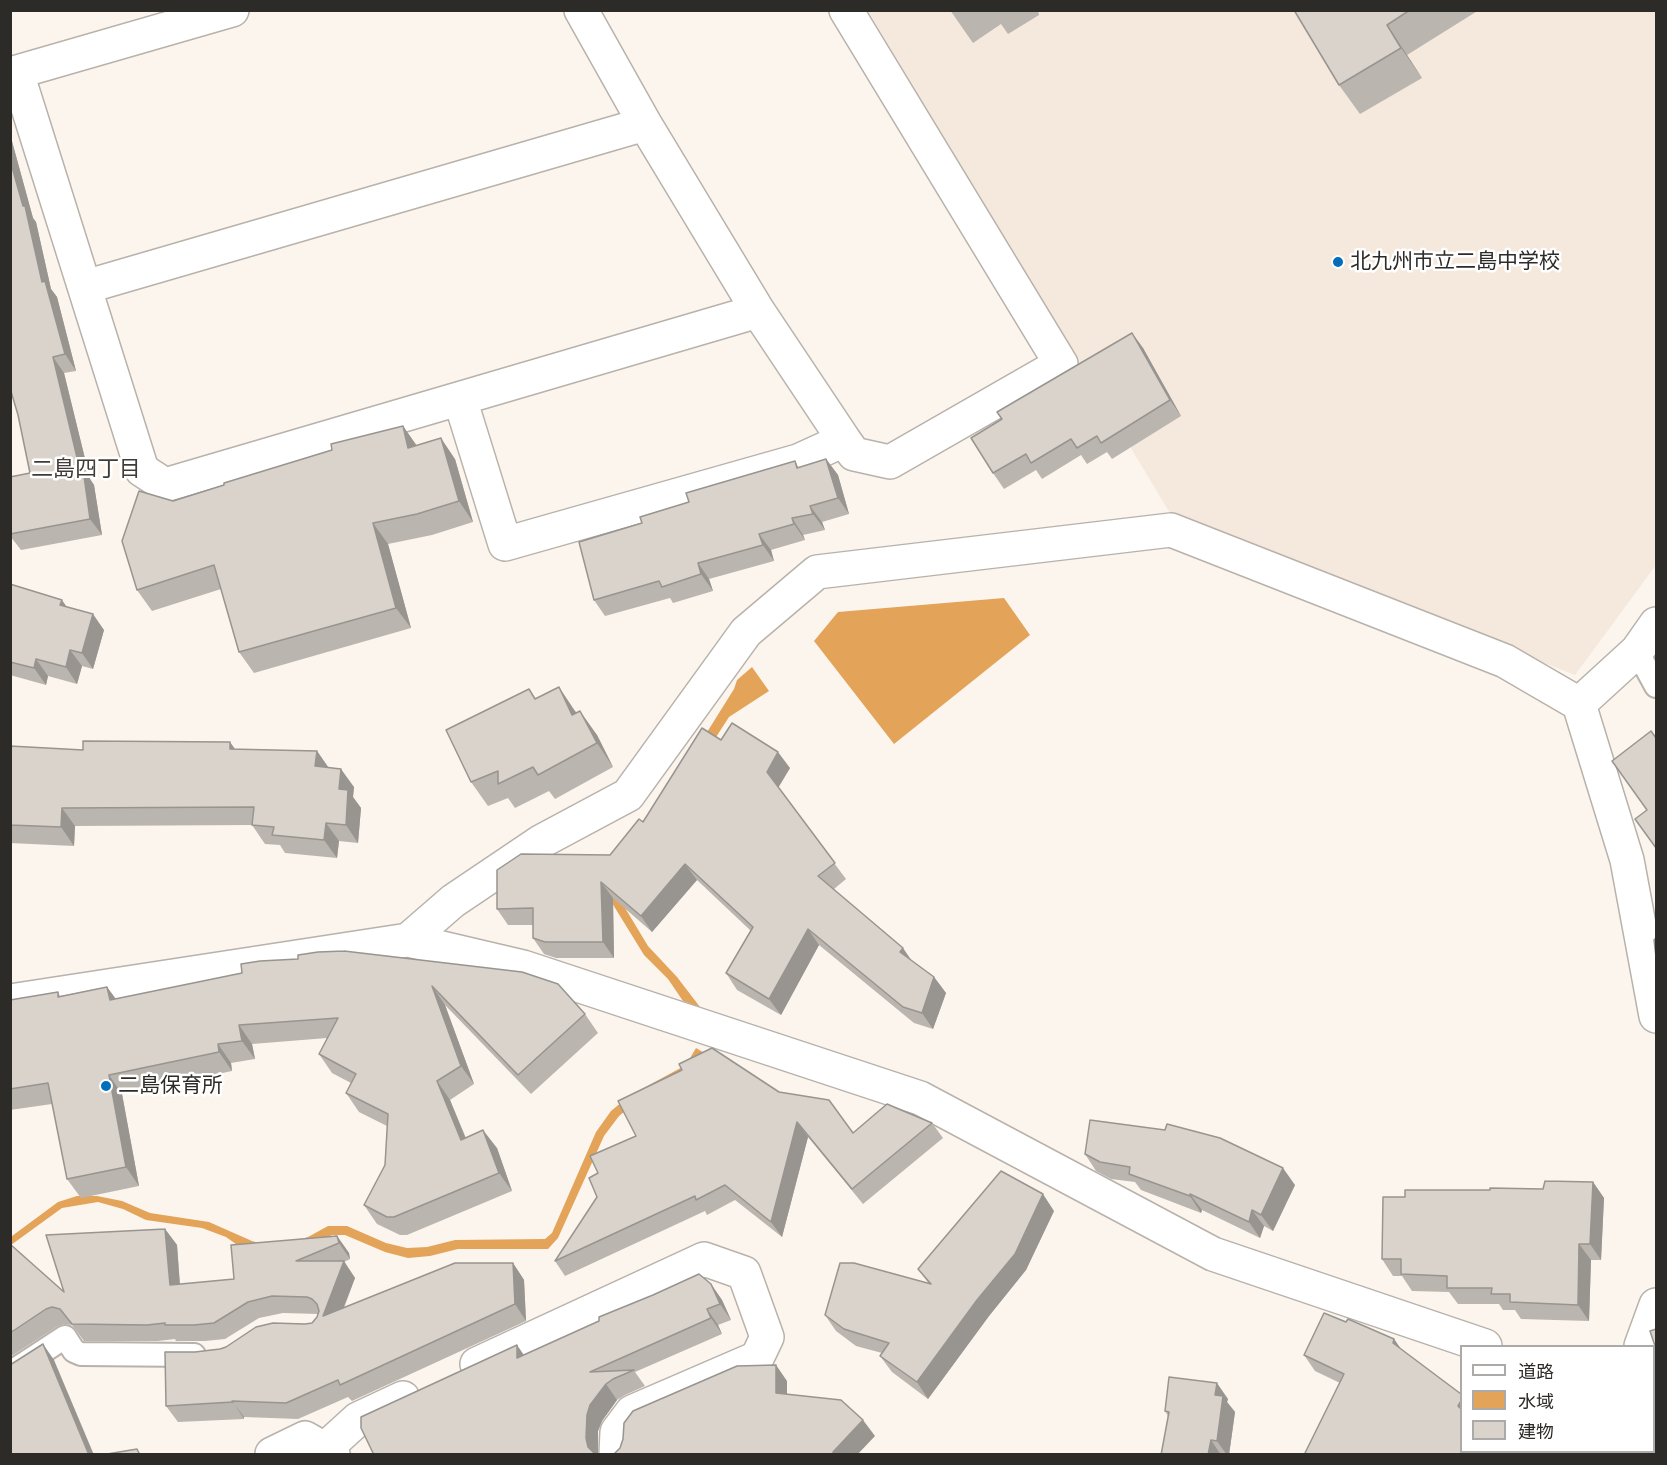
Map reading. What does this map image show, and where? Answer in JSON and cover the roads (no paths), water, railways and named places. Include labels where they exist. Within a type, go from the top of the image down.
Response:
[{"type":"street","points":[[231,10],[14,74],[85,287],[142,470],[165,485],[758,311]]},
{"type":"street","points":[[581,10],[645,124],[758,311],[844,440],[854,454],[890,462],[1061,364],[846,10]]},
{"type":"street","points":[[85,287],[645,124]]},
{"type":"street","points":[[460,399],[504,544],[798,461],[844,440]]},
{"type":"street","points":[[408,940],[453,901],[542,841],[628,795],[746,632],[817,572],[1171,530],[1505,661],[1579,704],[1627,860],[1656,1016]]},
{"type":"street","points":[[1579,704],[1637,651],[1656,624]]},
{"type":"street","points":[[1627,860],[1656,888]]},
{"type":"street","points":[[10,1001],[408,940],[523,967],[920,1098],[1213,1254],[1479,1345]]},
{"type":"street","points":[[272,1455],[305,1438],[329,1452],[358,1419],[704,1259],[744,1274],[768,1337],[757,1358],[632,1412],[617,1432],[616,1455]]},
{"type":"street","points":[[1642,1345],[1656,1308]]},
{"type":"lane","points":[[1637,651],[1656,686]]},
{"type":"lane","points":[[10,1373],[65,1337],[74,1351],[81,1354],[214,1354]]},
{"type":"water","points":[[1004,598],[1030,635],[894,744],[814,641],[838,612]]},
{"type":"water","points":[[752,667],[769,691],[729,717],[669,810],[613,888],[648,946],[677,977],[700,1007],[683,1001],[668,979],[644,955],[604,890],[626,836],[664,801],[734,689],[737,680]]},
{"type":"water","points":[[696,1048],[706,1054],[636,1102],[619,1116],[604,1136],[558,1238],[548,1249],[458,1249],[430,1256],[408,1258],[385,1252],[345,1235],[332,1235],[308,1247],[243,1249],[226,1237],[202,1228],[146,1220],[123,1209],[98,1202],[62,1208],[11,1245],[12,1236],[58,1202],[77,1196],[97,1196],[122,1201],[150,1213],[209,1222],[266,1245],[285,1244],[308,1237],[328,1226],[347,1226],[386,1243],[407,1248],[427,1247],[455,1240],[545,1239],[552,1233],[596,1132],[611,1111],[629,1096],[686,1065]]},
{"type":"place","name":"北九州市立二島中学校","points":[[1338,262]]},
{"type":"place","name":"二島保育所","points":[[106,1086]]},
{"type":"district","name":"二島四丁目","points":[[86,470]]}]
